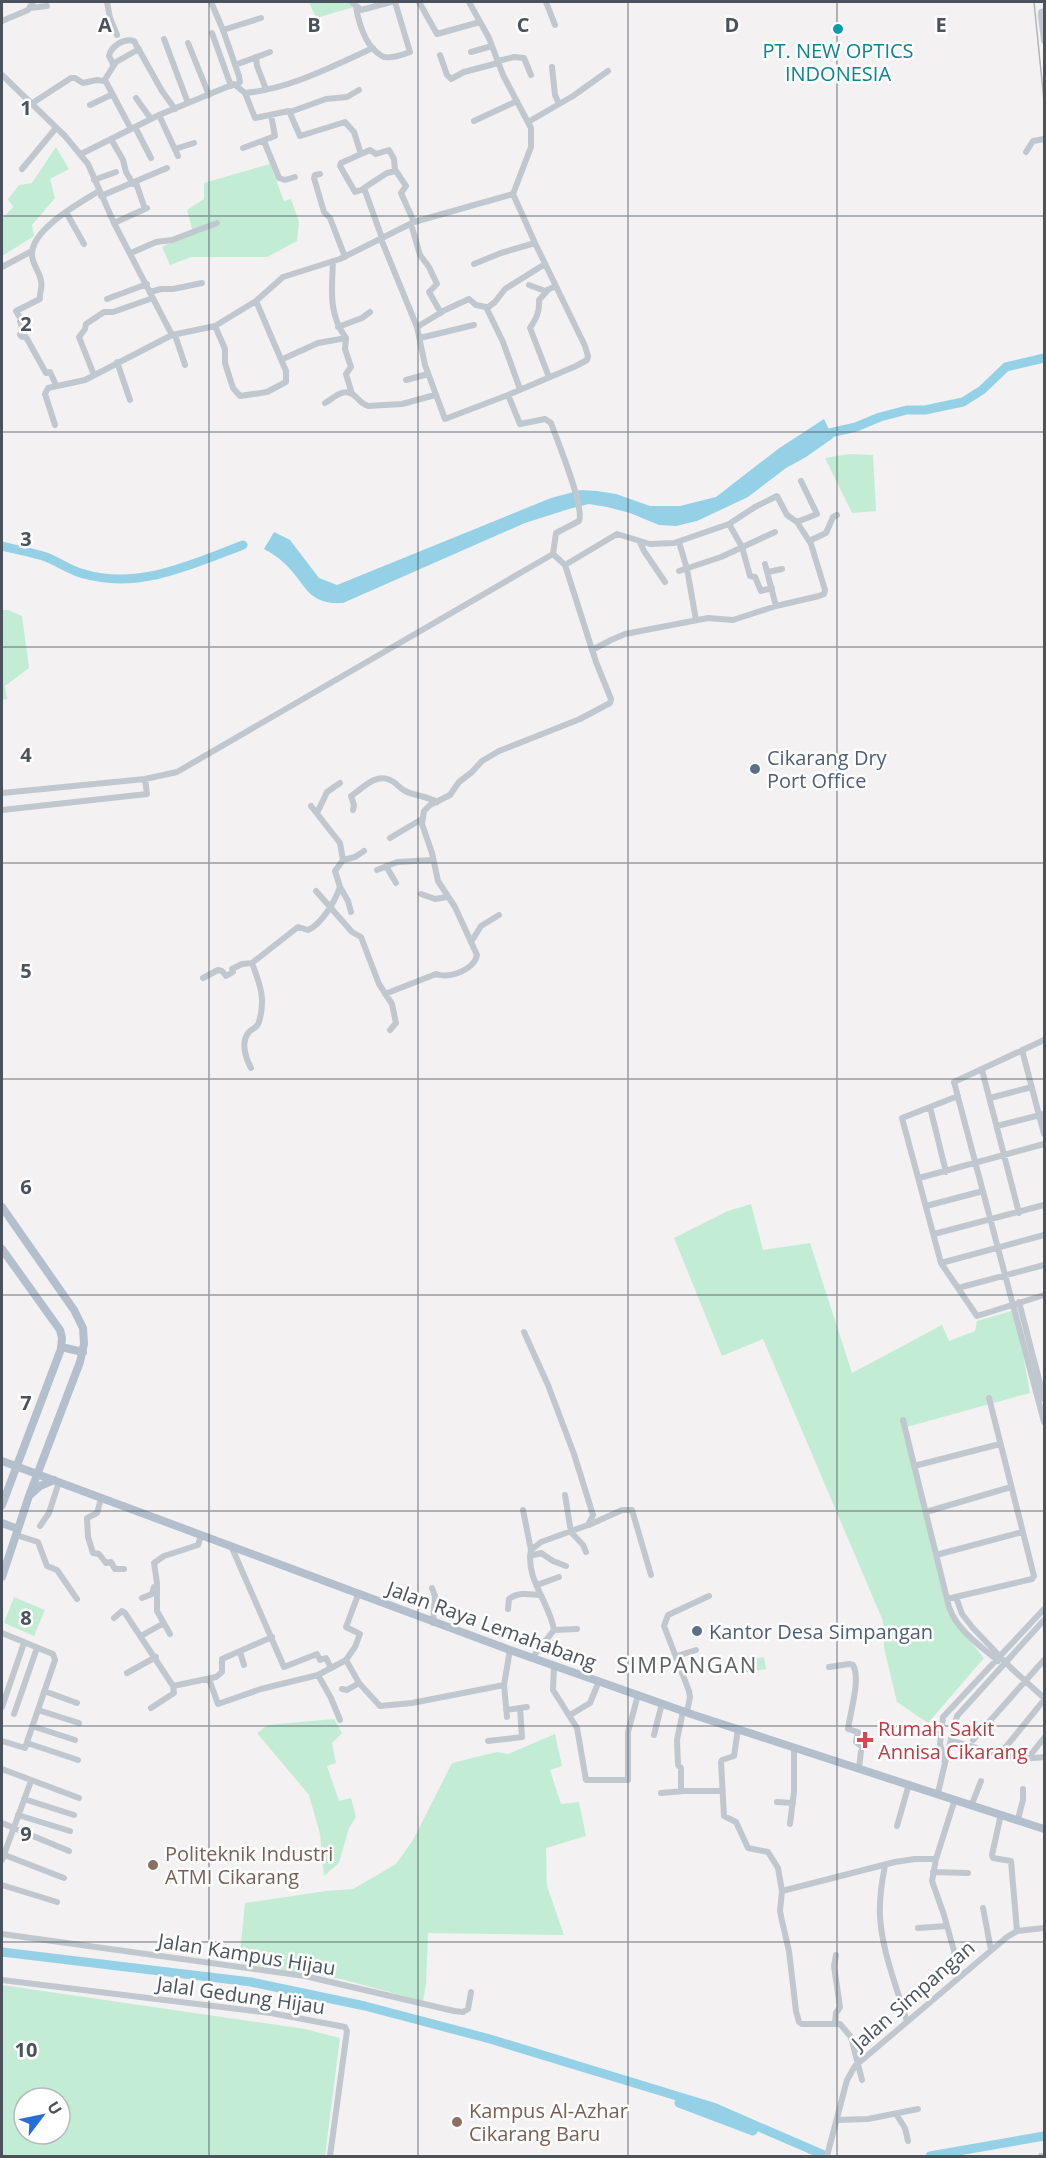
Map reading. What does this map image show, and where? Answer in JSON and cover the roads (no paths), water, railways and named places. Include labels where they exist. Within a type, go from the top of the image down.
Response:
[{"type":"main road","points":[[2,1208],[82,1324],[84,1336],[83,1352],[29,1496],[2,1577]]},
{"type":"main road","points":[[2,1249],[60,1330],[62,1338],[61,1347],[2,1505]]},
{"type":"main road","points":[[61,1347],[83,1352]]},
{"type":"main road","points":[[9,1483],[2,1461],[22,1449]]},
{"type":"main road","name":"Jalan Raya Lemahabang","points":[[2,1461],[433,1623],[554,1666],[685,1712],[1044,1829]]},
{"type":"main road","points":[[29,1496],[40,1486],[57,1481]]},
{"type":"main road","points":[[2,1523],[17,1532]]},
{"type":"street","points":[[107,2],[117,35]]},
{"type":"street","points":[[81,154],[159,115],[240,81],[211,2]]},
{"type":"street","points":[[393,2],[410,52],[386,57],[373,48],[368,43],[354,4],[365,10],[393,2]]},
{"type":"street","points":[[419,2],[437,34],[480,22]]},
{"type":"street","points":[[364,189],[417,327],[428,374],[446,420],[576,366],[588,358],[585,346],[513,194],[532,142],[531,128],[498,62],[472,2]]},
{"type":"street","points":[[546,2],[555,25]]},
{"type":"street","points":[[2,21],[32,5],[47,6]]},
{"type":"street","points":[[1044,11],[1041,12],[1044,38]]},
{"type":"street","points":[[223,30],[261,18]]},
{"type":"street","points":[[212,33],[234,85],[245,93],[255,118],[290,112],[326,99],[347,97],[359,90]]},
{"type":"street","points":[[164,39],[188,104]]},
{"type":"street","points":[[113,64],[109,52],[123,41],[133,40],[175,109]]},
{"type":"street","points":[[188,43],[209,94]]},
{"type":"street","points":[[471,52],[492,46]]},
{"type":"street","points":[[245,93],[301,79],[373,48]]},
{"type":"street","points":[[139,49],[113,64],[105,80],[111,95],[151,158]]},
{"type":"street","points":[[235,64],[270,52]]},
{"type":"street","points":[[441,55],[450,79],[464,72],[514,57],[524,58],[531,75]]},
{"type":"street","points":[[256,57],[266,89]]},
{"type":"street","points":[[552,67],[555,95],[559,104]]},
{"type":"street","points":[[528,122],[608,71]]},
{"type":"street","points":[[2,75],[81,154],[114,223],[174,335],[185,365]]},
{"type":"street","points":[[31,104],[71,78],[84,83],[105,80]]},
{"type":"street","points":[[90,105],[111,95]]},
{"type":"street","points":[[136,98],[152,119]]},
{"type":"street","points":[[474,121],[517,101]]},
{"type":"street","points":[[290,112],[300,136],[345,122],[354,132],[361,154]]},
{"type":"street","points":[[159,115],[176,152],[194,143]]},
{"type":"street","points":[[243,148],[275,136],[271,115]]},
{"type":"street","points":[[22,169],[56,128]]},
{"type":"street","points":[[111,139],[146,208],[114,223]]},
{"type":"street","points":[[1026,152],[1033,141],[1044,139]]},
{"type":"street","points":[[264,141],[279,178],[285,180],[296,177]]},
{"type":"street","points":[[395,170],[355,192],[340,165],[371,150],[376,154],[389,150],[394,159],[395,170],[406,186],[401,193],[412,223],[418,251],[437,284],[429,292],[441,313]]},
{"type":"street","points":[[56,385],[50,372],[46,373],[26,337],[22,338],[20,321],[22,321],[16,310],[40,299],[41,279],[33,261],[32,251],[40,235],[66,212],[100,194],[134,184],[167,168]]},
{"type":"street","points":[[94,180],[116,172]]},
{"type":"street","points":[[320,174],[315,175],[314,178],[324,212],[330,218],[345,256]]},
{"type":"street","points":[[55,425],[45,391],[49,387],[82,381],[174,335],[215,326],[256,302],[283,277],[345,256],[412,223],[513,194]]},
{"type":"street","points":[[66,212],[84,244]]},
{"type":"street","points":[[131,253],[156,242],[172,240],[217,223]]},
{"type":"street","points":[[474,264],[535,243]]},
{"type":"street","points":[[2,267],[32,251]]},
{"type":"street","points":[[333,261],[332,307],[338,327],[346,338],[345,349],[351,367],[346,374],[352,394]]},
{"type":"street","points":[[487,308],[505,289],[545,264]]},
{"type":"street","points":[[94,375],[79,337],[86,329],[86,324],[104,312],[113,312],[162,289],[172,290],[202,283]]},
{"type":"street","points":[[107,299],[147,284]]},
{"type":"street","points":[[529,285],[548,290]]},
{"type":"street","points":[[549,377],[531,328],[537,316],[539,300],[555,286]]},
{"type":"street","points":[[417,327],[469,299],[476,305],[487,308],[503,342],[520,389]]},
{"type":"street","points":[[215,326],[225,349],[226,369],[232,388],[240,396],[275,389],[286,382],[286,371],[256,302]]},
{"type":"street","points":[[338,327],[362,318],[370,312]]},
{"type":"street","points":[[420,338],[474,325]]},
{"type":"street","points":[[285,358],[318,344],[346,338]]},
{"type":"street","points":[[117,362],[130,400]]},
{"type":"street","points":[[406,380],[428,374]]},
{"type":"street","points":[[325,403],[347,392],[368,406],[402,404],[435,394]]},
{"type":"street","points":[[508,394],[520,424],[544,419],[550,421],[573,486],[580,513],[579,521],[556,533],[553,554]]},
{"type":"street","points":[[797,522],[817,514],[801,481]]},
{"type":"street","points":[[565,565],[617,534],[656,545],[679,542],[729,524],[777,496],[788,517],[797,522],[809,541],[824,587],[824,594],[733,620],[715,618],[696,620],[619,636],[592,650]]},
{"type":"street","points":[[809,541],[826,532],[833,517],[837,515]]},
{"type":"street","points":[[729,524],[742,548],[750,576],[755,577],[759,590],[772,588]]},
{"type":"street","points":[[678,571],[742,548],[775,532]]},
{"type":"street","points":[[640,542],[665,582]]},
{"type":"street","points":[[679,542],[687,569],[696,620]]},
{"type":"street","points":[[385,994],[436,974],[452,975],[476,961],[477,955],[455,907],[438,881],[422,819],[424,811],[452,793],[459,782],[482,761],[499,751],[580,719],[610,703],[611,696],[592,650],[565,565],[553,554]]},
{"type":"street","points":[[2,793],[169,774],[553,554]]},
{"type":"street","points":[[765,564],[776,606]]},
{"type":"street","points":[[768,572],[782,569]]},
{"type":"street","points":[[2,810],[147,794],[145,778]]},
{"type":"street","points":[[353,810],[351,796],[370,782],[380,778],[389,779],[408,793],[421,795],[437,802]]},
{"type":"street","points":[[317,813],[327,792],[340,783]]},
{"type":"street","points":[[311,806],[340,843],[343,860]]},
{"type":"street","points":[[390,838],[422,819]]},
{"type":"street","points":[[351,912],[335,871],[343,860],[355,857],[364,851]]},
{"type":"street","points":[[376,870],[397,862],[433,860]]},
{"type":"street","points":[[386,866],[396,883]]},
{"type":"street","points":[[316,891],[352,932],[361,936],[379,984],[392,1004],[396,1023],[390,1030]]},
{"type":"street","points":[[202,978],[218,970],[226,976],[236,967],[252,963],[298,927],[308,930],[313,928],[341,891]]},
{"type":"street","points":[[421,894],[435,899],[447,897]]},
{"type":"street","points":[[471,942],[481,926],[499,915]]},
{"type":"street","points":[[251,1068],[244,1054],[246,1038],[258,1024],[262,998],[260,983],[252,963]]},
{"type":"street","points":[[1044,1040],[954,1082],[998,1247],[1043,1400],[1044,1422]]},
{"type":"street","points":[[1022,1050],[1042,1115],[1044,1134]]},
{"type":"street","points":[[982,1070],[1019,1213]]},
{"type":"street","points":[[990,1098],[1032,1087]]},
{"type":"street","points":[[958,1096],[902,1118],[941,1263],[974,1314],[980,1316],[1044,1295]]},
{"type":"street","points":[[930,1107],[946,1172]]},
{"type":"street","points":[[997,1126],[1042,1115]]},
{"type":"street","points":[[919,1178],[1044,1144]]},
{"type":"street","points":[[926,1206],[983,1191]]},
{"type":"street","points":[[933,1234],[1044,1205]]},
{"type":"street","points":[[941,1263],[1044,1235]]},
{"type":"street","points":[[958,1288],[1044,1265]]},
{"type":"street","points":[[524,1332],[548,1385],[574,1454],[593,1515],[588,1525]]},
{"type":"street","points":[[947,1599],[1034,1577],[989,1398]]},
{"type":"street","points":[[903,1420],[951,1614],[956,1622],[1044,1699],[1005,1748]]},
{"type":"street","points":[[914,1466],[1000,1444]]},
{"type":"street","points":[[40,1526],[50,1513],[57,1481]]},
{"type":"street","points":[[926,1512],[1011,1487]]},
{"type":"street","points":[[565,1495],[570,1532],[580,1541],[586,1552]]},
{"type":"street","points":[[101,1498],[98,1514],[87,1518],[90,1545],[93,1553],[99,1554],[106,1563],[111,1562],[115,1569],[124,1569]]},
{"type":"street","points":[[523,1510],[537,1585],[554,1630]]},
{"type":"street","points":[[530,1553],[538,1544],[622,1510],[632,1510],[651,1575]]},
{"type":"street","points":[[17,1532],[38,1542],[47,1566],[57,1569],[77,1599]]},
{"type":"street","points":[[936,1555],[1022,1532]]},
{"type":"street","points":[[142,1598],[152,1594],[154,1590],[156,1561],[164,1556],[198,1545],[201,1536]]},
{"type":"street","points":[[232,1548],[284,1667],[317,1654],[320,1660],[326,1658],[331,1668]]},
{"type":"street","points":[[530,1553],[541,1553],[554,1562],[566,1566]]},
{"type":"street","points":[[154,1565],[157,1583],[156,1608],[170,1634]]},
{"type":"street","points":[[537,1585],[559,1577]]},
{"type":"street","points":[[432,1588],[435,1596],[433,1623]]},
{"type":"street","points":[[209,1679],[218,1704],[261,1689],[318,1675],[346,1660],[360,1634],[346,1627],[358,1595]]},
{"type":"street","points":[[508,1609],[509,1599],[513,1596],[540,1595]]},
{"type":"street","points":[[681,1791],[681,1768],[678,1765],[677,1751],[690,1697],[664,1626],[665,1619],[668,1615],[709,1596]]},
{"type":"street","points":[[956,1597],[965,1619],[998,1658]]},
{"type":"street","points":[[945,1763],[940,1744],[943,1717],[1044,1609]]},
{"type":"street","points":[[114,1618],[124,1612],[156,1657],[173,1686],[174,1693],[151,1708]]},
{"type":"street","points":[[938,1793],[957,1716],[1044,1620]]},
{"type":"street","points":[[141,1636],[164,1623]]},
{"type":"street","points":[[532,1658],[554,1630],[577,1629]]},
{"type":"street","points":[[2,1633],[53,1654],[55,1660],[24,1749],[2,1741]]},
{"type":"street","points":[[173,1686],[216,1677],[222,1672],[222,1659],[272,1637]]},
{"type":"street","points":[[2,1707],[24,1643]]},
{"type":"street","points":[[14,1714],[37,1648]]},
{"type":"street","points":[[507,1717],[504,1685],[510,1650]]},
{"type":"street","points":[[676,1656],[696,1650]]},
{"type":"street","points":[[240,1652],[244,1665]]},
{"type":"street","points":[[127,1673],[156,1657]]},
{"type":"street","points":[[346,1660],[358,1683],[380,1706],[412,1703],[504,1685]]},
{"type":"street","points":[[973,1740],[1044,1660]]},
{"type":"street","points":[[830,1667],[849,1664],[854,1665],[856,1669],[848,1729],[858,1732],[856,1742],[861,1748],[859,1768]]},
{"type":"street","points":[[554,1666],[553,1690],[578,1728],[586,1780],[628,1780],[628,1732],[638,1695]]},
{"type":"street","points":[[318,1675],[340,1719]]},
{"type":"street","points":[[570,1715],[590,1703],[599,1681]]},
{"type":"street","points":[[342,1689],[347,1690],[358,1683]]},
{"type":"street","points":[[44,1691],[77,1702]]},
{"type":"street","points":[[654,1735],[662,1703]]},
{"type":"street","points":[[488,1741],[522,1737],[524,1707],[506,1710]]},
{"type":"street","points":[[38,1710],[79,1723]]},
{"type":"street","points":[[32,1726],[75,1740]]},
{"type":"street","points":[[738,1729],[734,1756],[721,1762],[724,1816],[736,1822],[748,1848],[768,1852],[778,1868],[782,1891],[780,1911],[789,1951],[799,2022],[802,2024],[840,2024],[849,2034],[859,2062],[862,2080]]},
{"type":"street","points":[[1032,1753],[1044,1738]]},
{"type":"street","points":[[952,1741],[1009,1756],[1027,1759],[1044,1757]]},
{"type":"street","points":[[27,1743],[78,1760]]},
{"type":"street","points":[[790,1824],[793,1803],[794,1747]]},
{"type":"street","points":[[2,1769],[79,1798]]},
{"type":"street","points":[[31,1781],[2,1857],[64,1878]]},
{"type":"street","points":[[972,1804],[981,1781]]},
{"type":"street","points":[[897,1826],[909,1784]]},
{"type":"street","points":[[1018,1819],[1023,1800],[1023,1789]]},
{"type":"street","points":[[661,1793],[722,1791]]},
{"type":"street","points":[[24,1798],[74,1815]]},
{"type":"street","points":[[955,1799],[936,1858],[932,1885],[947,1926],[961,1976]]},
{"type":"street","points":[[777,1802],[793,1803]]},
{"type":"street","points":[[1001,1814],[992,1856],[1011,1861],[1017,1931]]},
{"type":"street","points":[[18,1815],[70,1832]]},
{"type":"street","points":[[2,1823],[69,1851]]},
{"type":"street","points":[[782,1891],[915,1859],[936,1858]]},
{"type":"street","points":[[885,1866],[881,1895],[881,1926],[907,2022]]},
{"type":"street","points":[[933,1872],[968,1874]]},
{"type":"street","points":[[2,1885],[57,1902]]},
{"type":"street","points":[[982,1908],[991,1950]]},
{"type":"street","points":[[918,1928],[947,1926]]},
{"type":"street","name":"Jalan Simpangan","points":[[827,2157],[847,2080],[859,2062],[991,1950],[1017,1931],[1044,1928]]},
{"type":"street","name":"Jalan Kampus Hijau","points":[[2,1934],[305,1976],[462,2012],[468,2008],[471,1992]]},
{"type":"street","points":[[835,2024],[836,2013],[840,2007],[834,1966],[836,1955]]},
{"type":"street","name":"Jalal Gedung Hijau","points":[[2,1980],[271,2013],[346,2028],[330,2157]]},
{"type":"street","points":[[837,2120],[865,2120],[918,2109]]},
{"type":"street","points":[[896,2114],[905,2128],[908,2141]]},
{"type":"water","points":[[824,419],[833,438],[786,468],[748,497],[697,521],[676,526],[659,525],[630,513],[589,504],[525,523],[343,603],[331,603],[314,596],[284,563],[264,549],[274,532],[290,540],[319,578],[337,585],[551,498],[581,490],[616,494],[650,506],[680,506],[716,497],[778,449]]},
{"type":"waterway","points":[[821,435],[856,427],[880,417],[907,410],[925,410],[963,402],[982,390],[1006,367],[1044,358]]},
{"type":"waterway","points":[[2,546],[46,557],[84,574],[125,579],[165,573],[243,545]]},
{"type":"waterway","points":[[2,1952],[251,1982],[365,2006],[490,2039],[713,2107],[826,2156]]},
{"type":"waterway","points":[[679,2103],[753,2131]]},
{"type":"waterway","points":[[930,2156],[1044,2136]]},
{"type":"railway","points":[[1034,2],[1044,101]]},
{"type":"place","name":"PT. NEW OPTICS INDONESIA","points":[[838,29]]},
{"type":"place","name":"Cikarang Dry Port Office","points":[[755,769]]},
{"type":"place","name":"Kantor Desa Simpangan","points":[[697,1631]]},
{"type":"place","name":"Rumah Sakit Annisa Cikarang","points":[[865,1740]]},
{"type":"place","name":"Politeknik Industri ATMI Cikarang","points":[[153,1865]]},
{"type":"place","name":"Kampus Al-Azhar Cikarang Baru","points":[[457,2122]]},
{"type":"district","name":"SIMPANGAN","points":[[687,1664]]}]
